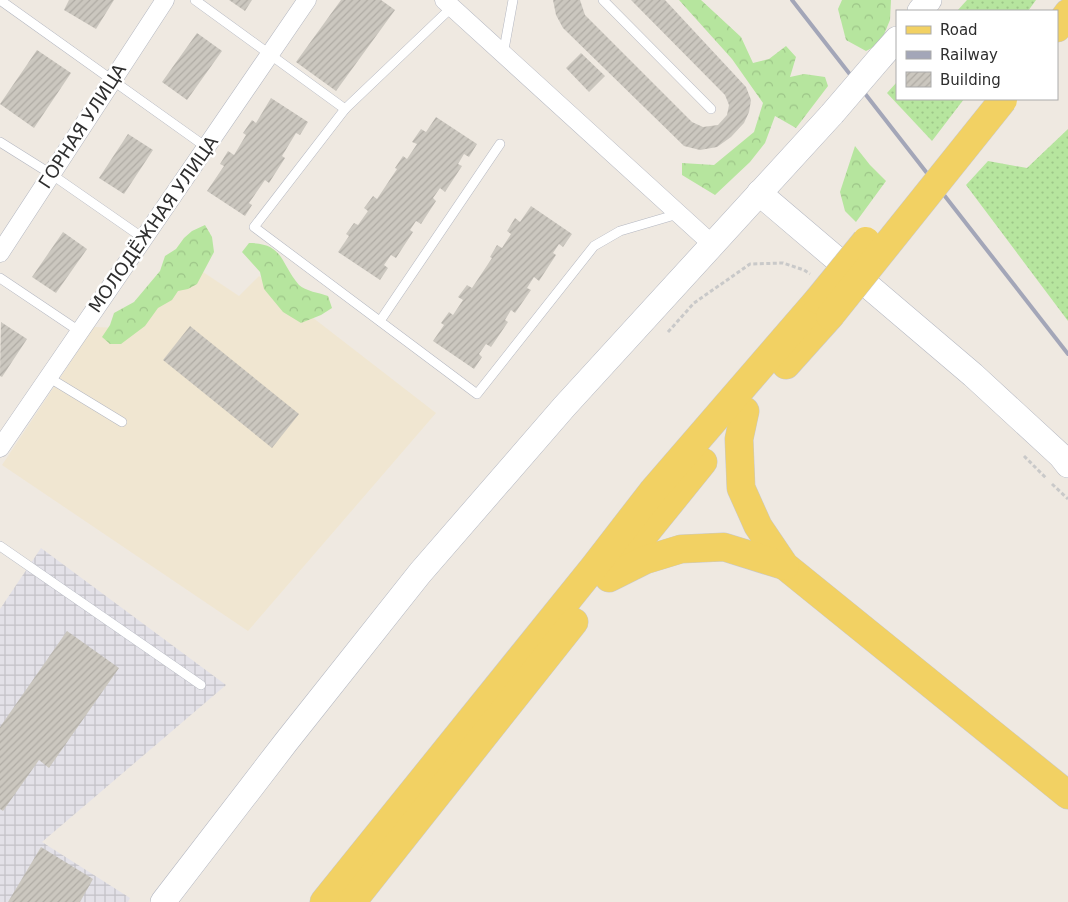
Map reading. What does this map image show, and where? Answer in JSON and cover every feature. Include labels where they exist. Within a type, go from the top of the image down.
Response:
[{"type":"main road","points":[[921,10],[929,0]]},
{"type":"main road","points":[[1047,10],[1055,0]]},
{"type":"main road","points":[[1058,27],[1068,13]]},
{"type":"main road","points":[[163,902],[286,742],[420,573],[564,407],[713,246],[896,40]]},
{"type":"main road","points":[[352,902],[602,573],[652,492],[820,297],[995,100]]},
{"type":"main road","points":[[759,193],[973,375],[1061,456],[1068,465]]},
{"type":"main road","points":[[324,902],[602,573],[745,411],[820,297]]},
{"type":"main road","points":[[745,411],[739,439],[741,488],[758,526],[785,566],[1068,795]]},
{"type":"main road","points":[[602,573],[681,549],[724,547],[785,566]]},
{"type":"street","name":"ГОРНАЯ УЛИЦА","points":[[0,253],[165,0]]},
{"type":"street","name":"МОЛОДЁЖНАЯ УЛИЦА","points":[[0,448],[307,0]]},
{"type":"street","points":[[447,4],[713,246]]},
{"type":"lane","points":[[0,0],[206,147]]},
{"type":"lane","points":[[195,0],[269,56],[345,109]]},
{"type":"lane","points":[[503,55],[513,0]]},
{"type":"lane","points":[[603,0],[711,109]]},
{"type":"lane","points":[[447,4],[345,109],[254,228],[477,394],[594,246],[620,231],[678,214]]},
{"type":"lane","points":[[0,142],[52,174],[143,238]]},
{"type":"lane","points":[[380,321],[500,144]]},
{"type":"lane","points":[[0,278],[79,331]]},
{"type":"lane","points":[[48,378],[122,422]]},
{"type":"lane","points":[[0,546],[201,685]]},
{"type":"path","points":[[668,332],[694,303],[750,264],[783,263],[804,270],[820,297]]},
{"type":"path","points":[[1019,452],[1068,499]]},
{"type":"shaded area","points":[[188,262],[239,296],[259,276],[436,413],[248,631],[2,465],[94,327],[118,328]]},
{"type":"shaded area","points":[[41,548],[226,685],[42,842],[130,898],[128,902],[0,902],[0,609]]},
{"type":"green space","points":[[679,0],[701,0],[741,37],[753,63],[769,59],[786,46],[796,57],[790,77],[804,74],[825,77],[828,86],[796,128],[775,116],[765,143],[750,162],[715,195],[682,175],[682,163],[714,165],[754,132],[763,103],[732,59]]},
{"type":"green space","points":[[842,0],[891,0],[890,20],[880,44],[866,51],[846,40],[838,9]]},
{"type":"green space","points":[[967,0],[1036,0],[1029,10],[958,10]]},
{"type":"green space","points":[[896,83],[896,100],[963,100],[932,141],[887,93]]},
{"type":"green space","points":[[1068,129],[1068,321],[966,185],[988,161],[1027,168]]},
{"type":"green space","points":[[855,146],[886,181],[856,222],[845,211],[840,192]]},
{"type":"green space","points":[[205,225],[212,237],[214,252],[197,284],[188,289],[178,291],[172,300],[158,308],[145,326],[121,344],[110,344],[102,337],[110,325],[114,313],[134,302],[160,271],[165,256],[176,249],[192,231]]},
{"type":"green space","points":[[249,243],[269,246],[275,250],[299,285],[328,296],[332,308],[321,315],[301,323],[283,312],[264,289],[260,272],[242,252]]},
{"type":"building","points":[[69,0],[114,0],[96,29],[64,10]]},
{"type":"building","points":[[229,0],[252,0],[245,11]]},
{"type":"building","points":[[341,0],[381,0],[395,10],[336,91],[296,62]]},
{"type":"building","points":[[553,0],[580,0],[585,15],[692,122],[703,127],[718,125],[727,115],[729,105],[725,95],[631,0],[665,0],[746,87],[751,100],[749,112],[744,123],[731,137],[717,147],[700,150],[684,146],[563,28],[556,15]]},
{"type":"building","points":[[197,33],[222,51],[187,100],[162,82]]},
{"type":"building","points":[[37,50],[71,73],[34,128],[0,104]]},
{"type":"building","points":[[581,53],[605,76],[589,92],[566,68]]},
{"type":"building","points":[[271,98],[308,122],[300,135],[296,133],[282,156],[285,158],[269,183],[265,180],[249,203],[252,205],[245,216],[207,191],[224,166],[220,164],[228,151],[234,155],[246,135],[243,133],[252,120],[256,123]]},
{"type":"building","points":[[436,117],[477,144],[469,157],[464,154],[458,164],[462,166],[445,192],[440,188],[433,198],[436,201],[421,224],[416,221],[410,230],[413,232],[396,258],[391,255],[384,265],[388,268],[380,280],[338,252],[349,236],[346,234],[354,223],[358,225],[368,211],[364,208],[373,196],[377,199],[397,169],[395,168],[403,156],[407,159],[417,144],[412,142],[421,129],[426,132]]},
{"type":"building","points":[[128,134],[153,150],[124,194],[99,178]]},
{"type":"building","points":[[531,206],[572,234],[563,247],[559,244],[553,253],[556,255],[539,281],[534,277],[527,288],[531,290],[515,313],[511,310],[505,320],[508,322],[491,347],[486,344],[479,354],[482,357],[474,369],[433,341],[444,325],[441,323],[449,312],[453,315],[463,300],[458,297],[467,285],[472,288],[492,258],[490,257],[497,245],[502,248],[511,234],[507,231],[515,218],[520,222]]},
{"type":"building","points":[[63,232],[87,249],[56,293],[32,277]]},
{"type":"building","points":[[1,322],[27,339],[2,377],[0,376]]},
{"type":"building","points":[[190,326],[299,414],[272,448],[163,360]]},
{"type":"building","points":[[67,631],[119,668],[49,768],[39,760],[3,811],[0,809],[0,727]]},
{"type":"building","points":[[41,847],[93,879],[80,902],[8,902]]},
{"type":"railway","points":[[792,0],[1068,354]]}]
